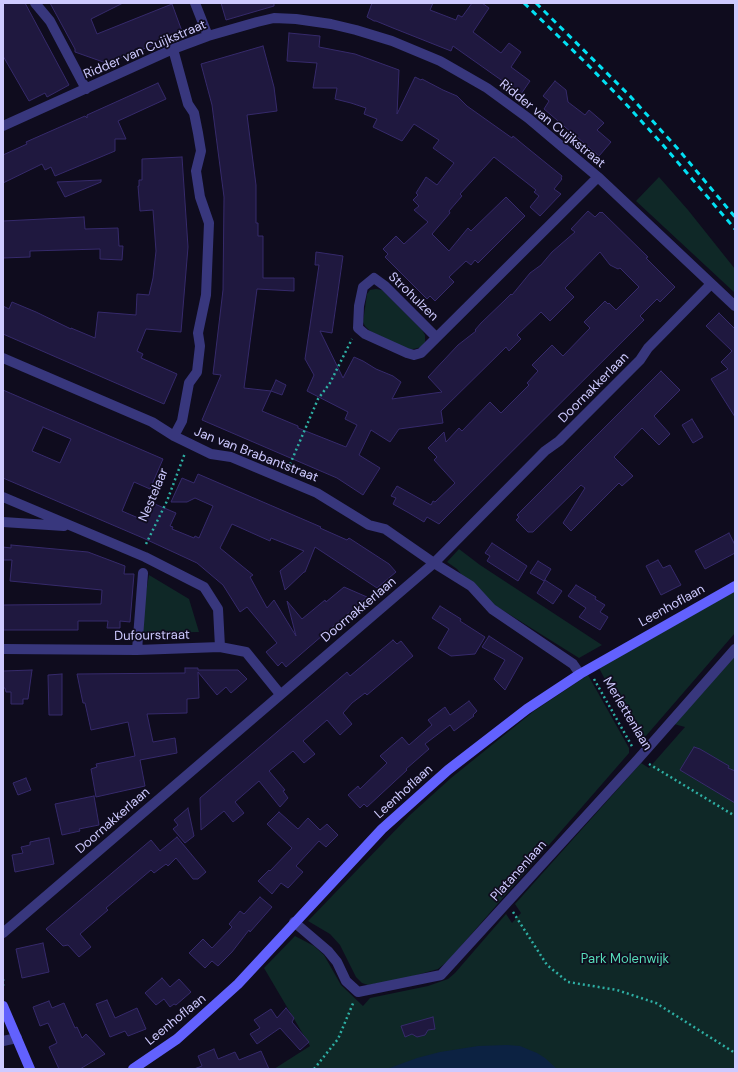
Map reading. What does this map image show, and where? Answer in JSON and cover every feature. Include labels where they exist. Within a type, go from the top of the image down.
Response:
[{"type":"street","points":[[35,3],[50,21],[86,89]]},
{"type":"street","points":[[195,3],[208,36]]},
{"type":"street","name":"Ridder van Cuijkstraat","points":[[3,126],[173,49],[208,36],[274,18],[289,18],[331,24],[392,41],[440,61],[487,88],[528,118],[598,177],[735,306]]},
{"type":"street","points":[[173,49],[188,104],[194,112],[201,151],[196,172],[200,197],[209,223],[206,295],[198,333],[200,346],[197,372],[189,383],[182,421],[174,436]]},
{"type":"street","name":"Strohulzen","points":[[436,337],[385,286],[374,278],[363,287],[359,306],[358,328],[365,334],[407,353],[414,355],[421,353],[598,177]]},
{"type":"street","name":"Doornakkerlaan","points":[[3,933],[434,563],[545,451],[559,441],[640,360],[648,348],[711,284]]},
{"type":"street","name":"Jan van Brabantstraat","points":[[3,358],[152,422],[174,436],[211,454],[231,457],[317,493],[369,524],[385,530],[471,586],[492,609],[584,671]]},
{"type":"street","points":[[3,497],[145,557],[204,588],[218,609],[220,647]]},
{"type":"street","points":[[3,522],[72,526]]},
{"type":"street","points":[[137,650],[143,573]]},
{"type":"street","name":"Leenhoflaan","points":[[133,1069],[177,1039],[238,984],[294,922],[382,830],[448,770],[527,709],[584,671],[735,586]]},
{"type":"street","name":"Dufourstraat","points":[[3,649],[137,650],[220,647],[246,652],[280,694]]},
{"type":"street","name":"Platanenlaan","points":[[358,992],[441,975],[639,758],[735,649]]},
{"type":"street","points":[[294,922],[328,951],[338,962],[346,981],[358,992]]},
{"type":"street","points":[[3,1006],[30,1069]]},
{"type":"street","points":[[3,1041],[17,1038]]},
{"type":"path","points":[[284,479],[318,399],[330,384],[358,328]]},
{"type":"path","name":"Nestelaar","points":[[145,557],[145,546],[167,501],[189,443]]},
{"type":"path","name":"Merlettenlaan","points":[[584,671],[639,758],[735,816]]},
{"type":"path","points":[[507,903],[547,965],[568,982],[616,990],[656,1003],[735,1052]]},
{"type":"path","points":[[3,979],[3,987]]},
{"type":"path","points":[[314,1069],[338,1039],[358,992]]},
{"type":"green space","points":[[659,177],[688,210],[735,269],[735,293],[636,201]]},
{"type":"green space","points":[[370,290],[382,290],[422,330],[425,335],[425,342],[422,347],[409,350],[370,331],[365,326],[363,322],[367,294]]},
{"type":"green space","points":[[459,549],[480,565],[602,645],[579,658],[472,591],[466,580],[457,569],[447,562]]},
{"type":"green space","points":[[149,575],[189,599],[199,632],[139,633]]},
{"type":"green space","points":[[735,591],[735,633],[645,737],[638,742],[599,668]]},
{"type":"green space","name":"Park Molenwijk","points":[[735,656],[735,1069],[274,1069],[310,1046],[264,968],[295,936],[314,946],[324,955],[341,985],[363,1006],[370,998],[428,986],[448,979],[455,973],[506,914],[512,923],[521,913],[515,904],[641,763],[649,768],[685,727],[674,724]]},
{"type":"green space","points":[[588,675],[629,748],[629,753],[448,961],[438,969],[399,980],[368,985],[362,983],[356,977],[340,945],[330,934],[308,921],[410,815],[451,778],[534,711]]},
{"type":"water","points":[[478,1046],[520,1046],[537,1053],[557,1069],[387,1069],[417,1058],[440,1052]]},
{"type":"building","points":[[3,3],[25,3],[69,85],[47,97],[45,93],[29,101],[3,56]]},
{"type":"building","points":[[50,3],[123,3],[91,19],[97,34],[172,4],[183,34],[106,63],[75,52],[75,49]]},
{"type":"building","points":[[221,3],[274,3],[274,6],[226,20]]},
{"type":"building","points":[[372,3],[433,3],[430,10],[456,20],[458,15],[462,17],[472,3],[482,3],[489,8],[473,32],[501,53],[509,43],[521,52],[511,67],[530,81],[521,94],[453,46],[451,51],[367,17]]},
{"type":"building","points":[[289,33],[320,36],[319,47],[355,54],[399,70],[397,114],[415,77],[457,96],[467,106],[512,138],[513,136],[562,176],[562,179],[554,189],[561,194],[540,216],[530,207],[539,196],[534,192],[536,190],[494,157],[460,194],[462,196],[432,234],[449,251],[468,228],[471,231],[506,197],[525,216],[478,263],[475,260],[471,265],[466,261],[449,277],[454,282],[435,301],[430,296],[427,299],[385,257],[388,254],[383,249],[396,236],[404,244],[428,222],[414,210],[419,206],[413,200],[418,195],[416,193],[426,177],[437,185],[454,163],[433,148],[439,140],[414,124],[402,141],[373,127],[377,119],[364,114],[366,108],[335,99],[337,88],[313,88],[317,63],[287,61]]},
{"type":"building","points":[[263,46],[274,87],[277,111],[247,115],[256,185],[256,223],[258,223],[258,236],[263,236],[263,278],[294,278],[294,291],[257,289],[244,388],[271,391],[262,411],[298,426],[298,428],[346,447],[357,425],[345,419],[348,412],[307,391],[314,375],[305,359],[319,265],[315,265],[316,252],[343,256],[332,333],[320,331],[343,378],[354,357],[393,376],[401,382],[392,399],[442,392],[428,377],[458,345],[476,331],[475,330],[481,323],[511,294],[512,295],[530,273],[541,265],[552,252],[575,232],[571,229],[588,211],[595,217],[602,212],[648,257],[646,258],[675,287],[660,302],[657,299],[640,316],[644,320],[439,524],[427,517],[424,522],[393,504],[396,498],[391,496],[397,486],[431,505],[433,501],[435,502],[455,483],[434,460],[437,457],[428,448],[444,432],[446,442],[459,428],[462,431],[490,402],[501,413],[529,385],[527,383],[538,371],[532,365],[552,345],[563,356],[590,328],[584,322],[605,301],[616,310],[639,287],[620,268],[618,269],[610,265],[600,252],[565,288],[574,297],[550,321],[541,312],[517,335],[521,339],[509,351],[506,347],[441,411],[443,423],[399,429],[390,442],[371,430],[359,455],[380,468],[363,495],[337,478],[202,420],[221,375],[213,374],[223,290],[224,197],[212,105],[201,64]]},
{"type":"building","points":[[555,81],[566,90],[568,102],[585,115],[589,110],[604,123],[597,130],[611,142],[599,156],[544,109],[549,101],[543,96]]},
{"type":"building","points":[[158,83],[166,99],[118,121],[126,139],[115,139],[115,151],[55,176],[51,167],[45,170],[42,164],[3,183],[3,155],[27,144],[26,142],[85,116],[87,118],[87,115]]},
{"type":"building","points":[[182,157],[188,247],[181,332],[146,329],[137,351],[143,354],[141,358],[177,374],[164,404],[3,334],[3,306],[9,309],[12,302],[71,329],[95,338],[98,312],[136,315],[137,294],[149,295],[153,278],[156,251],[153,210],[140,211],[138,186],[139,180],[142,180],[142,159]]},
{"type":"building","points":[[101,180],[101,182],[65,197],[57,182]]},
{"type":"building","points":[[84,217],[85,229],[118,228],[119,246],[123,246],[122,260],[100,259],[100,249],[30,251],[30,257],[3,258],[3,221]]},
{"type":"building","points":[[719,313],[735,329],[735,417],[711,379],[728,369],[721,362],[732,351],[706,326]]},
{"type":"building","points":[[661,371],[680,390],[654,416],[670,434],[659,445],[642,428],[614,457],[633,476],[622,486],[619,483],[571,531],[563,523],[585,488],[581,485],[533,532],[528,532],[516,520],[519,517],[517,515]]},
{"type":"building","points":[[276,380],[286,385],[282,395],[271,391]]},
{"type":"building","points":[[3,390],[163,459],[150,489],[134,482],[122,511],[143,520],[150,502],[176,513],[170,526],[173,527],[172,529],[194,538],[195,536],[199,538],[213,506],[195,498],[187,502],[171,502],[182,478],[194,483],[198,474],[321,527],[320,528],[347,540],[349,538],[389,564],[396,572],[377,588],[315,547],[305,572],[285,590],[280,571],[304,551],[271,538],[270,541],[232,524],[220,548],[253,575],[250,577],[267,608],[274,600],[296,636],[287,601],[302,619],[344,587],[367,597],[286,667],[282,662],[278,666],[266,652],[277,643],[247,607],[240,612],[223,585],[197,563],[143,538],[3,478]],"holes":[[[43,427],[71,439],[60,463],[32,451]]]},
{"type":"building","points":[[692,419],[703,437],[693,443],[682,425]]},
{"type":"building","points":[[729,533],[735,545],[735,553],[705,569],[695,551]]},
{"type":"building","points":[[492,543],[527,566],[518,581],[487,561],[490,556],[485,553]]},
{"type":"building","points":[[11,545],[88,552],[125,566],[124,574],[134,574],[130,622],[120,621],[120,628],[107,628],[108,621],[78,621],[78,630],[3,630],[3,605],[101,604],[102,590],[10,581],[12,560],[3,560],[3,547],[11,548]]},
{"type":"building","points":[[658,560],[663,568],[670,565],[681,585],[661,595],[646,566]]},
{"type":"building","points":[[538,561],[551,569],[544,581],[530,573]]},
{"type":"building","points":[[545,580],[562,591],[553,604],[537,593]]},
{"type":"building","points":[[576,585],[596,597],[595,599],[605,605],[600,612],[608,617],[600,630],[579,617],[586,608],[568,596]]},
{"type":"building","points":[[440,606],[461,619],[460,621],[485,637],[475,654],[451,656],[438,648],[449,629],[432,618]]},
{"type":"building","points":[[489,636],[523,658],[505,690],[494,679],[505,660],[482,647]]},
{"type":"building","points":[[393,640],[397,644],[401,641],[413,656],[367,695],[365,693],[352,703],[343,713],[352,724],[340,735],[327,720],[303,741],[315,754],[304,763],[293,751],[269,771],[285,790],[283,791],[288,798],[280,807],[259,781],[235,802],[244,813],[233,822],[224,811],[201,830],[200,798],[347,672],[350,676]]},
{"type":"building","points":[[185,668],[198,668],[198,670],[238,670],[247,679],[231,693],[226,687],[217,695],[198,672],[199,698],[187,699],[187,713],[147,714],[153,742],[175,738],[177,753],[140,760],[145,786],[96,797],[91,769],[97,767],[96,764],[135,756],[128,722],[91,730],[85,703],[83,703],[77,674],[185,673]]},
{"type":"building","points":[[32,670],[28,699],[23,699],[23,704],[11,704],[11,692],[6,692],[5,688],[3,688],[3,671]]},
{"type":"building","points":[[62,674],[62,715],[49,715],[48,675]]},
{"type":"building","points":[[469,701],[477,711],[473,715],[474,716],[454,731],[450,725],[425,744],[429,749],[367,807],[364,804],[360,808],[348,795],[358,786],[360,789],[387,763],[380,756],[402,737],[409,745],[432,725],[428,720],[445,707],[450,715]]},
{"type":"building","points":[[694,747],[700,749],[735,771],[735,803],[680,770]]},
{"type":"building","points":[[26,778],[31,790],[18,795],[13,783]]},
{"type":"building","points":[[94,796],[99,825],[79,829],[80,831],[62,835],[55,804]]},
{"type":"building","points":[[188,808],[194,836],[185,843],[173,829],[178,825],[174,820]]},
{"type":"building","points":[[279,812],[298,829],[308,818],[320,830],[327,824],[338,835],[326,847],[319,841],[296,866],[303,872],[288,888],[281,883],[272,894],[258,881],[292,848],[267,824]]},
{"type":"building","points":[[177,837],[206,872],[198,879],[193,879],[176,858],[168,866],[166,864],[154,873],[151,870],[106,908],[108,910],[80,934],[91,947],[79,957],[68,945],[63,946],[46,929],[151,840],[160,851]]},
{"type":"building","points":[[49,838],[54,864],[15,872],[12,855],[23,853],[21,847],[30,845],[30,842]]},
{"type":"building","points":[[260,897],[272,907],[250,932],[249,930],[232,952],[218,966],[212,961],[205,968],[189,953],[203,939],[212,948],[232,927],[229,924],[240,911],[244,914]]},
{"type":"building","points":[[43,943],[49,972],[22,978],[16,949]]},
{"type":"building","points":[[162,978],[170,987],[179,979],[191,992],[176,1005],[174,1004],[170,1007],[164,999],[156,1005],[145,993]]},
{"type":"building","points":[[107,1000],[115,1018],[137,1008],[146,1029],[128,1036],[125,1031],[110,1037],[96,1004]]},
{"type":"building","points":[[49,1001],[52,1008],[64,1003],[75,1028],[77,1027],[82,1038],[86,1034],[105,1054],[80,1069],[59,1069],[49,1047],[57,1043],[48,1023],[40,1026],[33,1007]]},
{"type":"building","points":[[286,1008],[294,1018],[292,1022],[309,1042],[300,1050],[280,1028],[257,1044],[250,1034],[260,1028],[254,1020],[271,1009],[277,1018]]},
{"type":"building","points":[[433,1017],[435,1029],[428,1030],[425,1035],[417,1037],[412,1034],[405,1037],[401,1026]]},
{"type":"building","points":[[214,1049],[218,1059],[235,1052],[239,1060],[261,1051],[269,1069],[194,1069],[202,1066],[198,1056]]},
{"type":"railway","points":[[524,3],[625,103],[735,229]]},
{"type":"railway","points":[[536,3],[629,95],[678,149],[735,217]]}]
